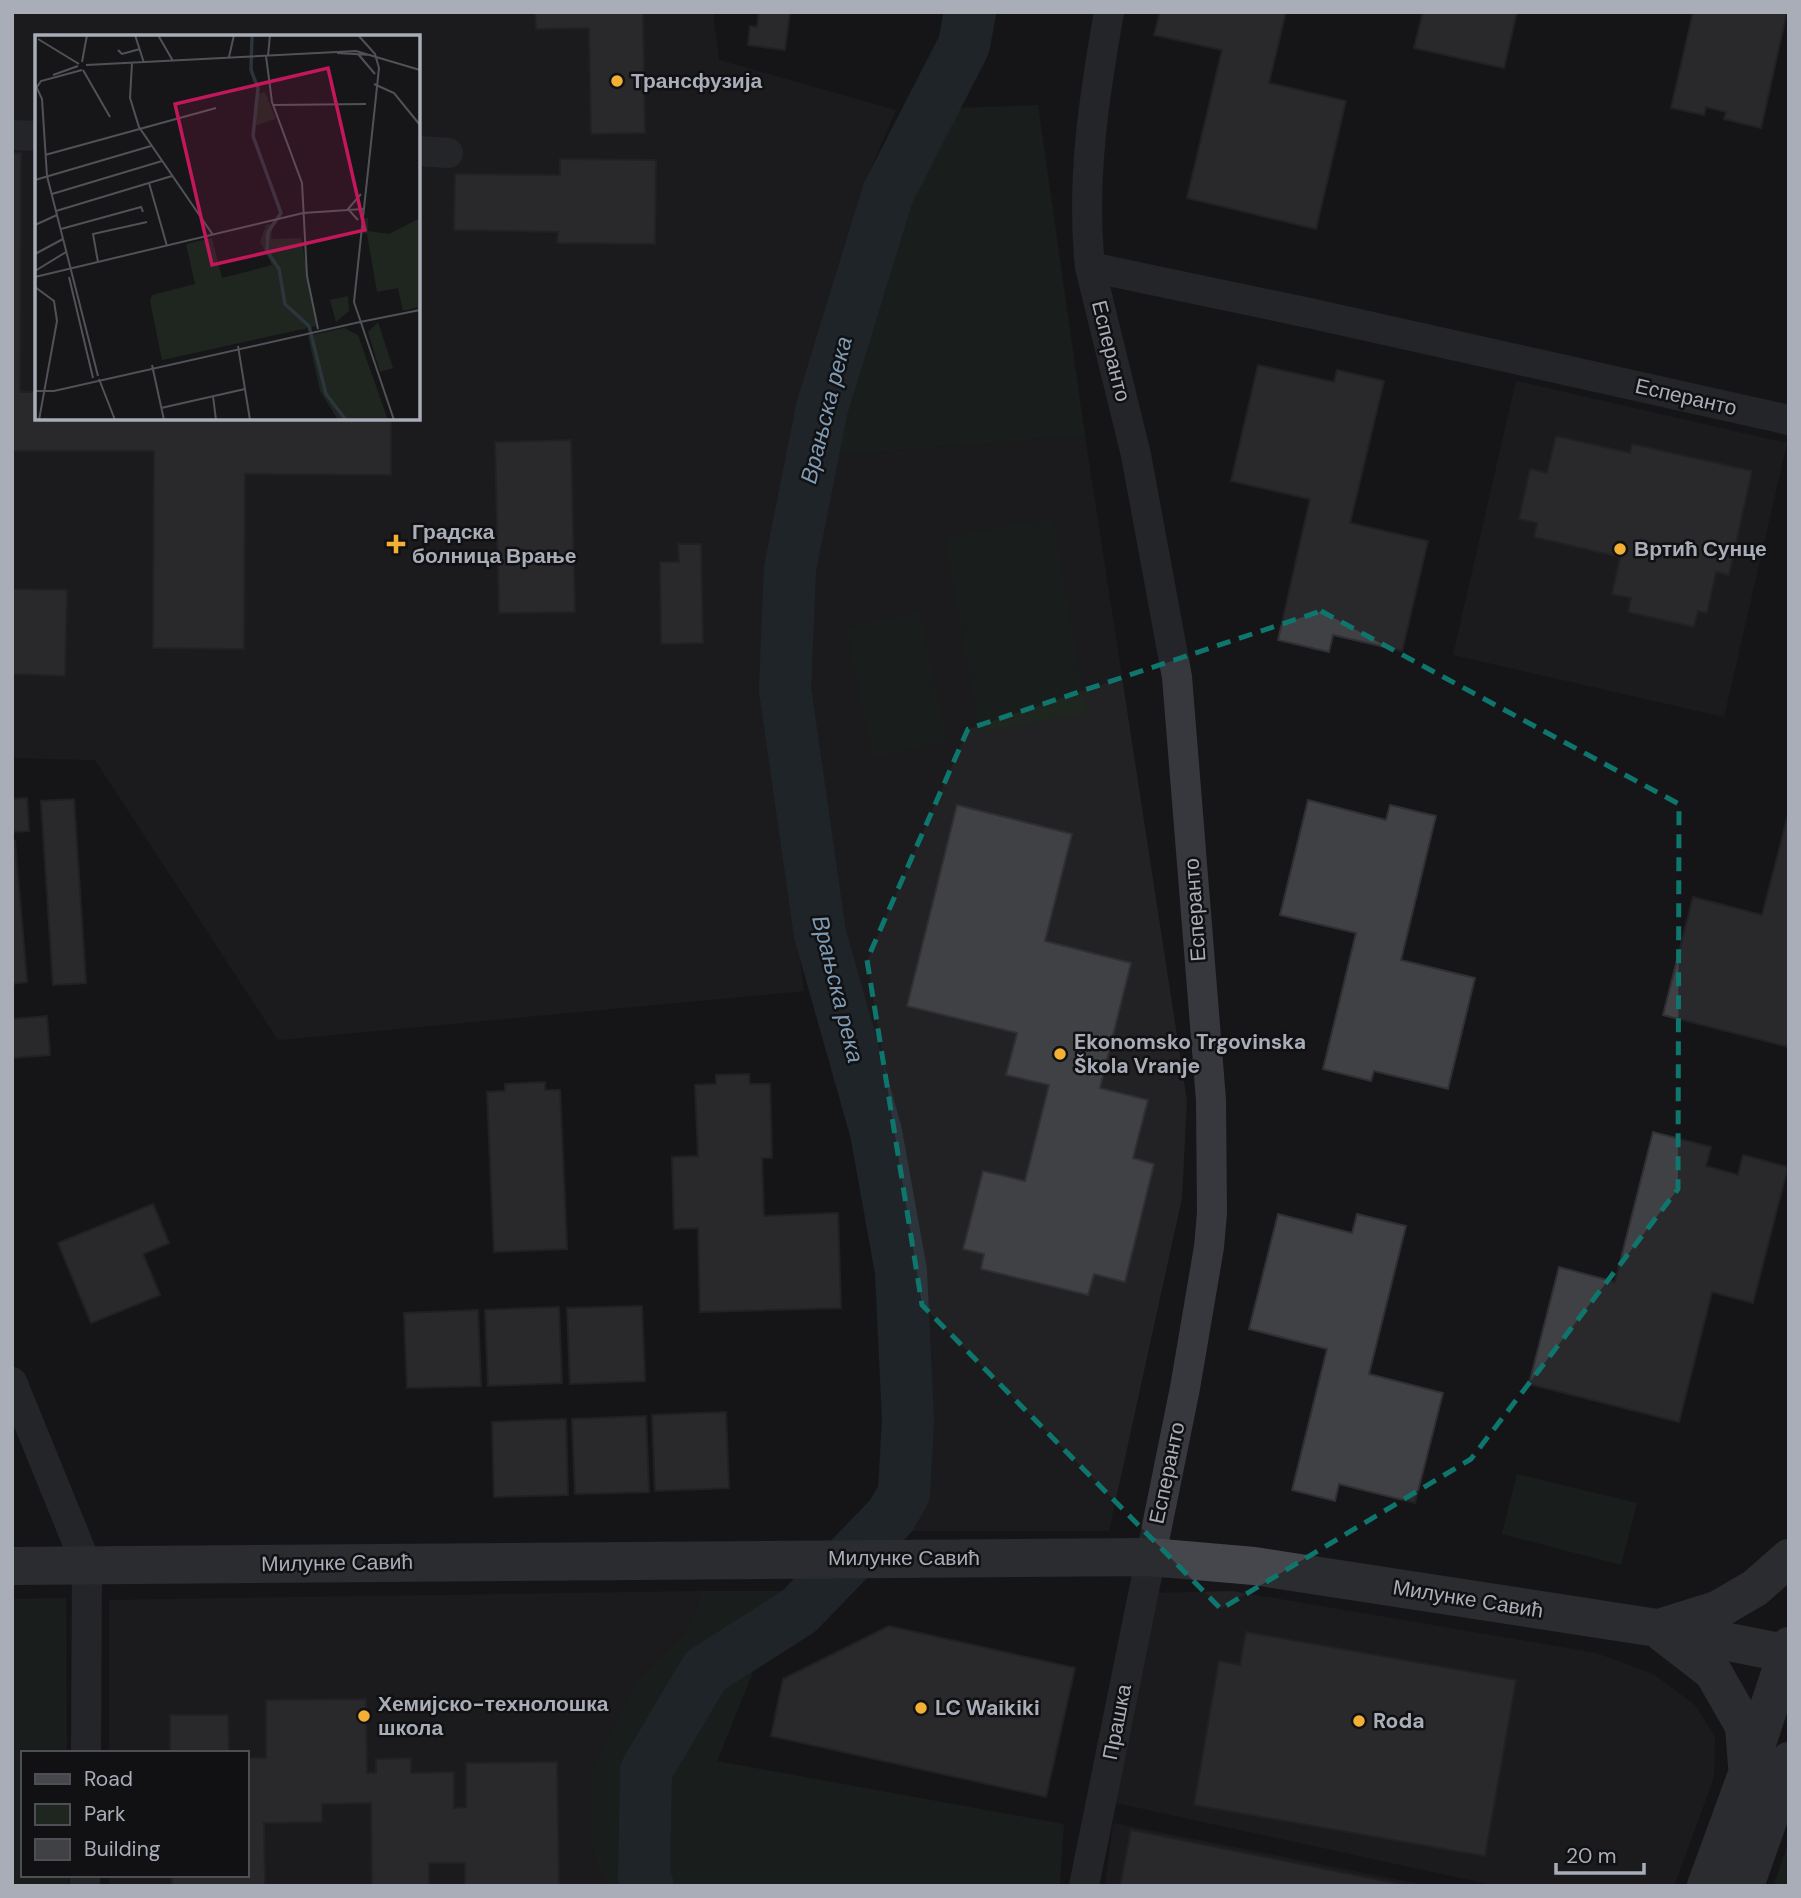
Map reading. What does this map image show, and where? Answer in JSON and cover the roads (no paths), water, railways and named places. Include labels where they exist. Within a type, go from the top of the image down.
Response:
[{"type":"street","name":"Есперанто","points":[[1109,12],[1094,96],[1087,167],[1087,236],[1090,267],[1136,455],[1177,677],[1211,1100],[1212,1213],[1209,1247],[1185,1388],[1150,1557]]},
{"type":"street","points":[[12,135],[35,136]]},
{"type":"street","points":[[420,151],[448,153]]},
{"type":"street","name":"Есперанто","points":[[1090,267],[1789,421]]},
{"type":"street","points":[[12,1382],[88,1566],[86,1751]]},
{"type":"street","name":"Милунке Савић","points":[[12,1566],[1150,1557],[1254,1566],[1657,1628],[1788,1651]]},
{"type":"street","name":"Прашка","points":[[1084,1886],[1150,1557]]},
{"type":"street","points":[[1657,1628],[1719,1609],[1755,1588],[1789,1558]]},
{"type":"street","points":[[1657,1628],[1713,1672],[1744,1726],[1747,1774]]},
{"type":"street","points":[[1706,1886],[1788,1651]]},
{"type":"street","points":[[1745,1886],[1789,1761]]},
{"type":"waterway","name":"Врањска река","points":[[648,1886],[644,1877],[646,1771],[705,1671],[799,1611],[891,1516],[904,1493],[908,1420],[901,1271],[876,1132],[820,934],[785,689],[790,569],[822,408],[888,193],[964,45],[970,12]]},
{"type":"place","name":"Трансфузија","points":[[617,81]]},
{"type":"place","name":"Градска болница Врање","points":[[396,544]]},
{"type":"place","name":"Вртић Сунце","points":[[1620,549]]},
{"type":"place","name":"Ekonomsko Trgovinska Škola Vranje","points":[[1060,1054]]},
{"type":"place","name":"LC Waikiki","points":[[921,1708]]},
{"type":"place","name":"Хемијско-технолошка школа","points":[[364,1716]]},
{"type":"place","name":"Roda","points":[[1359,1721]]}]
